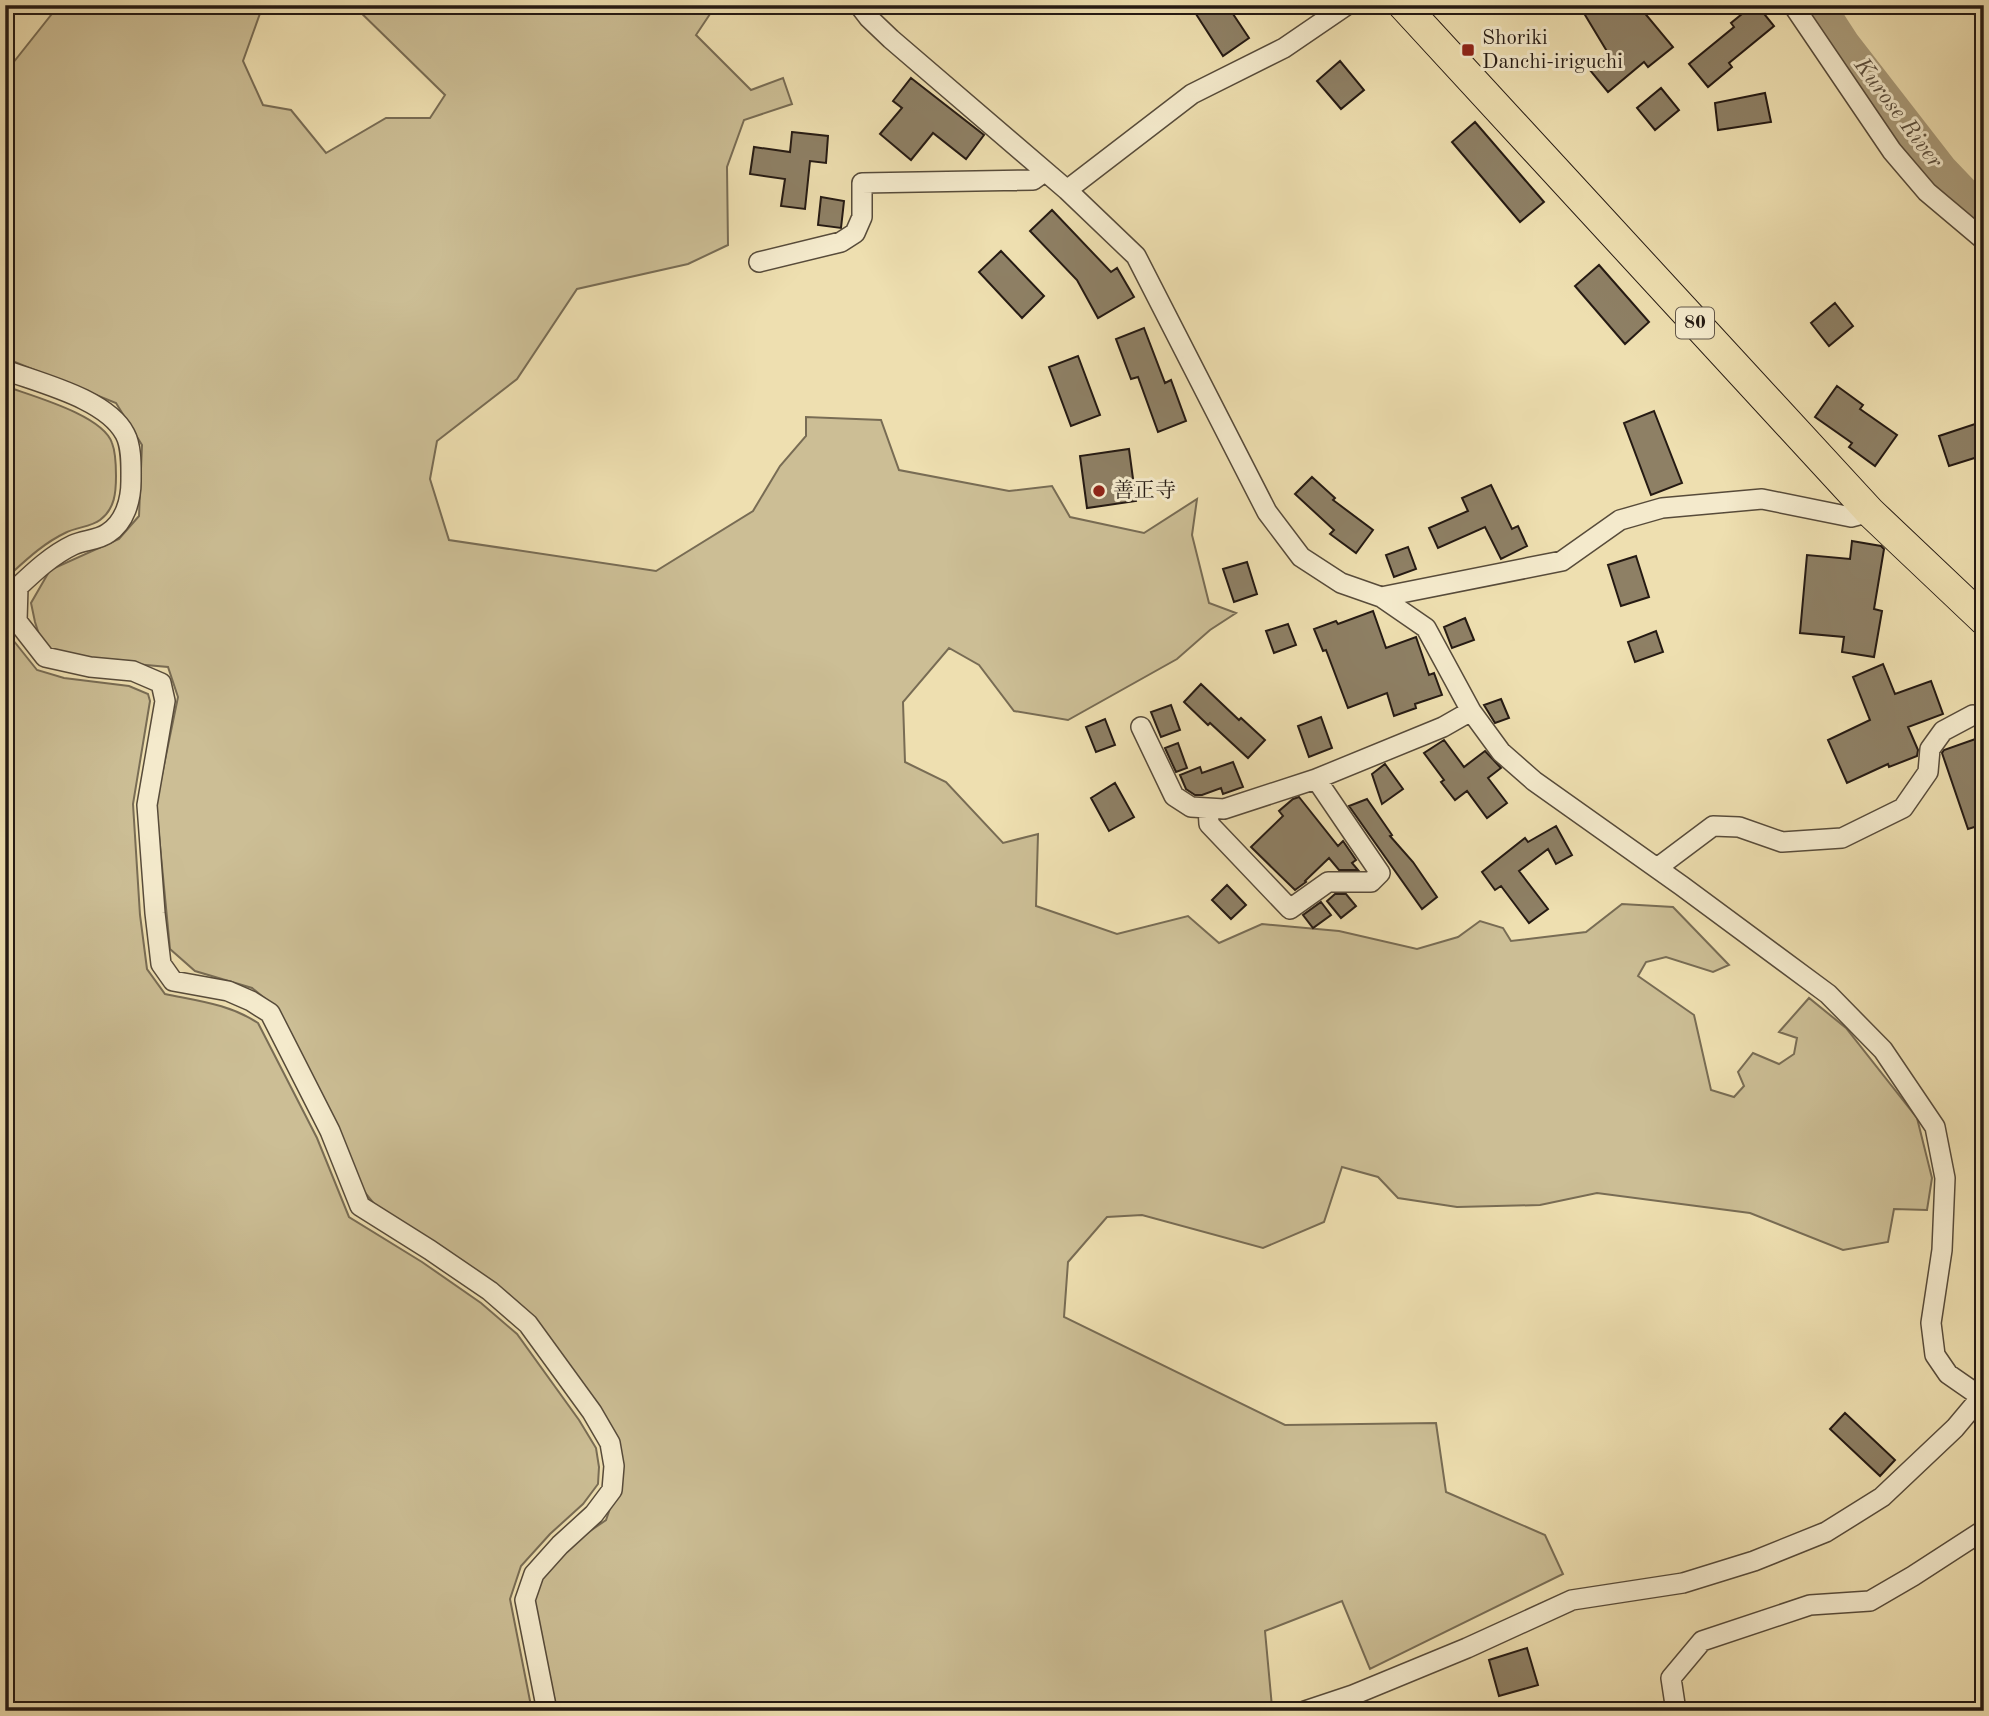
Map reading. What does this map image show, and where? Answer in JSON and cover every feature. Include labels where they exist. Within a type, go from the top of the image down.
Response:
[{"type":"main road","name":"80","points":[[1416,9],[1870,513],[1984,620]]},
{"type":"street","points":[[859,5],[891,39],[1067,190],[1136,256],[1267,512],[1301,557],[1341,583],[1381,597],[1426,628],[1471,711],[1501,752],[1534,781],[1828,994],[1883,1050],[1935,1127],[1945,1178],[1942,1250],[1931,1323],[1936,1355],[1948,1374],[1982,1398],[1955,1428],[1882,1497],[1826,1532],[1754,1561],[1683,1583],[1572,1600],[1467,1648],[1353,1695],[1306,1711]]},
{"type":"street","points":[[1067,190],[1192,94],[1284,48],[1347,5]]},
{"type":"street","points":[[1793,5],[1892,151],[1927,192],[1984,240]]},
{"type":"street","points":[[1981,5],[1984,11]]},
{"type":"street","points":[[759,262],[841,242],[855,233],[862,217],[862,183],[1033,180],[1044,172]]},
{"type":"street","points":[[5,370],[90,402],[113,418],[126,435],[131,462],[131,496],[124,515],[108,533],[73,545],[50,558],[18,587],[17,621],[45,657],[90,667],[133,671],[161,683],[165,701],[147,805],[161,964],[173,981],[228,991],[270,1013],[330,1131],[360,1206],[490,1291],[528,1324],[592,1412],[610,1443],[614,1466],[612,1490],[594,1514],[534,1573],[525,1600],[547,1711]]},
{"type":"street","points":[[1381,597],[1562,562],[1620,520],[1662,508],[1762,499],[1851,517],[1870,513]]},
{"type":"street","points":[[1141,727],[1174,796],[1191,807],[1224,809],[1316,779],[1443,727],[1471,711]]},
{"type":"street","points":[[1657,868],[1713,826],[1739,827],[1782,842],[1843,838],[1903,808],[1928,772],[1930,749],[1943,731],[1973,715],[1984,717]]},
{"type":"street","points":[[1208,808],[1209,824],[1290,909],[1328,881],[1371,882],[1380,873],[1316,779]]},
{"type":"street","points":[[1676,1711],[1671,1678],[1702,1641],[1810,1605],[1870,1601],[1984,1530]]},
{"type":"shaded area","points":[[59,5],[263,5],[243,61],[263,105],[291,110],[326,153],[386,118],[430,118],[445,95],[353,5],[716,5],[696,35],[751,90],[783,78],[792,104],[744,120],[727,167],[728,245],[688,264],[577,289],[517,379],[437,441],[430,479],[449,540],[656,571],[753,511],[780,466],[806,436],[806,417],[881,420],[899,470],[1009,491],[1052,486],[1070,517],[1144,533],[1197,499],[1192,535],[1209,603],[1236,613],[1210,630],[1177,659],[1068,720],[1014,711],[979,665],[949,648],[903,702],[905,762],[946,782],[1003,843],[1038,834],[1036,906],[1117,934],[1188,916],[1219,943],[1262,924],[1339,931],[1417,949],[1458,937],[1480,921],[1503,928],[1511,941],[1586,932],[1622,904],[1673,907],[1729,965],[1713,972],[1666,957],[1646,962],[1638,976],[1694,1015],[1711,1090],[1734,1097],[1744,1086],[1738,1072],[1753,1053],[1779,1064],[1794,1054],[1797,1038],[1779,1032],[1809,998],[1846,1028],[1917,1118],[1932,1178],[1927,1210],[1894,1209],[1888,1242],[1843,1250],[1750,1213],[1597,1193],[1540,1205],[1457,1207],[1398,1198],[1378,1177],[1342,1167],[1324,1222],[1263,1248],[1142,1215],[1107,1217],[1068,1262],[1064,1317],[1285,1425],[1436,1423],[1446,1492],[1545,1535],[1563,1574],[1370,1669],[1342,1601],[1265,1631],[1272,1707],[1264,1711],[557,1711],[533,1601],[541,1579],[564,1549],[606,1520],[616,1491],[619,1456],[532,1318],[375,1205],[358,1184],[279,1010],[252,988],[195,971],[170,949],[156,804],[178,697],[168,667],[67,658],[44,650],[35,622],[31,603],[50,570],[119,539],[139,516],[142,445],[116,403],[5,358],[5,73]]},
{"type":"shaded area","points":[[5,386],[81,415],[106,433],[115,455],[116,488],[114,500],[105,516],[49,542],[5,579]]},
{"type":"shaded area","points":[[5,630],[37,670],[64,678],[129,686],[148,694],[150,701],[133,804],[140,915],[147,969],[165,994],[225,1007],[258,1023],[317,1138],[349,1217],[422,1262],[481,1303],[517,1334],[596,1448],[598,1484],[583,1504],[550,1534],[521,1566],[510,1599],[532,1711],[5,1711]]},
{"type":"building","points":[[1208,5],[1227,5],[1249,38],[1223,56],[1196,14]]},
{"type":"building","points":[[1579,5],[1638,5],[1673,47],[1648,67],[1644,62],[1608,92],[1589,69],[1608,53]]},
{"type":"building","points":[[1753,5],[1757,5],[1774,26],[1729,63],[1732,67],[1708,87],[1689,64],[1734,27],[1731,23]]},
{"type":"building","points":[[1340,61],[1364,90],[1341,109],[1317,81]]},
{"type":"building","points":[[911,78],[984,135],[966,159],[933,133],[911,160],[880,134],[902,108],[893,101]]},
{"type":"building","points":[[1661,88],[1679,110],[1655,130],[1637,108]]},
{"type":"building","points":[[1765,93],[1771,122],[1718,130],[1715,103]]},
{"type":"building","points":[[1475,122],[1544,202],[1520,222],[1452,142]]},
{"type":"building","points":[[792,132],[828,136],[826,163],[810,161],[805,209],[781,206],[785,179],[750,174],[754,147],[790,152]]},
{"type":"building","points":[[821,197],[844,201],[841,228],[818,225]]},
{"type":"building","points":[[1052,210],[1111,272],[1117,268],[1134,297],[1098,318],[1077,280],[1030,231]]},
{"type":"building","points":[[1001,251],[1044,296],[1022,318],[979,272]]},
{"type":"building","points":[[1599,265],[1649,322],[1625,344],[1575,286]]},
{"type":"building","points":[[1835,303],[1853,326],[1829,346],[1811,323]]},
{"type":"building","points":[[1144,328],[1165,383],[1171,380],[1186,421],[1158,432],[1138,377],[1131,379],[1116,339]]},
{"type":"building","points":[[1078,356],[1100,415],[1071,426],[1049,367]]},
{"type":"building","points":[[1837,386],[1863,405],[1860,409],[1897,435],[1875,466],[1849,447],[1852,443],[1815,417]]},
{"type":"building","points":[[1654,411],[1682,483],[1651,495],[1624,423]]},
{"type":"building","points":[[1975,424],[1984,455],[1949,466],[1939,436]]},
{"type":"building","points":[[1129,449],[1136,501],[1087,508],[1080,456]]},
{"type":"building","points":[[1312,477],[1335,498],[1333,500],[1373,530],[1356,553],[1330,534],[1334,530],[1295,494]]},
{"type":"building","points":[[1491,485],[1512,529],[1518,526],[1527,546],[1501,559],[1485,527],[1438,548],[1429,528],[1468,511],[1462,498]]},
{"type":"building","points":[[1852,541],[1881,546],[1884,549],[1874,609],[1882,611],[1874,657],[1842,652],[1844,637],[1800,633],[1807,555],[1850,559]]},
{"type":"building","points":[[1408,547],[1416,569],[1394,577],[1386,555]]},
{"type":"building","points":[[1636,556],[1649,597],[1621,606],[1608,565]]},
{"type":"building","points":[[1247,562],[1257,594],[1234,602],[1223,569]]},
{"type":"building","points":[[1373,611],[1386,648],[1416,637],[1429,675],[1434,673],[1442,695],[1415,704],[1416,708],[1394,716],[1387,693],[1348,708],[1326,650],[1323,651],[1314,629],[1336,621],[1338,624]]},
{"type":"building","points":[[1465,618],[1474,640],[1452,648],[1444,627]]},
{"type":"building","points":[[1288,624],[1296,645],[1274,653],[1266,631]]},
{"type":"building","points":[[1656,631],[1663,652],[1635,662],[1628,642]]},
{"type":"building","points":[[1883,664],[1895,694],[1931,681],[1943,714],[1908,727],[1918,750],[1917,756],[1889,767],[1888,764],[1847,783],[1828,740],[1870,720],[1853,677]]},
{"type":"building","points":[[1201,684],[1265,740],[1248,758],[1184,702]]},
{"type":"building","points":[[1501,699],[1509,718],[1495,723],[1484,705]]},
{"type":"building","points":[[1171,705],[1180,730],[1161,737],[1151,712]]},
{"type":"building","points":[[1321,717],[1332,748],[1309,757],[1298,726]]},
{"type":"building","points":[[1105,719],[1115,745],[1096,752],[1086,727]]},
{"type":"building","points":[[1984,736],[1984,824],[1968,829],[1942,753]]},
{"type":"building","points":[[1444,740],[1464,767],[1485,751],[1501,768],[1488,778],[1507,803],[1487,818],[1467,791],[1455,800],[1424,753]]},
{"type":"building","points":[[1178,743],[1187,768],[1176,772],[1165,748]]},
{"type":"building","points":[[1233,762],[1243,787],[1223,794],[1221,788],[1195,795],[1186,789],[1180,775],[1200,767],[1202,773]]},
{"type":"building","points":[[1385,764],[1403,789],[1382,804],[1372,774]]},
{"type":"building","points":[[1115,783],[1134,817],[1109,831],[1091,798]]},
{"type":"building","points":[[1299,797],[1338,846],[1343,841],[1356,860],[1352,863],[1358,870],[1339,870],[1329,858],[1295,890],[1251,847],[1283,816],[1279,811]]},
{"type":"building","points":[[1367,799],[1392,835],[1390,836],[1413,862],[1437,897],[1422,909],[1349,806]]},
{"type":"building","points":[[1556,826],[1572,855],[1556,864],[1548,849],[1519,871],[1548,909],[1529,923],[1501,886],[1495,890],[1482,872],[1525,838],[1528,842]]},
{"type":"building","points":[[1227,885],[1246,905],[1231,919],[1212,900]]},
{"type":"building","points":[[1335,894],[1346,894],[1356,906],[1341,918],[1327,901]]},
{"type":"building","points":[[1321,902],[1331,915],[1313,928],[1303,915]]},
{"type":"building","points":[[1845,1413],[1895,1460],[1880,1476],[1830,1429]]},
{"type":"building","points":[[1527,1648],[1538,1685],[1499,1696],[1489,1660]]},
{"type":"waterway","name":"Kurose River","points":[[1817,5],[1843,45],[1940,170],[1984,216]]},
{"type":"place","name":"Shoriki Danchi-iriguchi","points":[[1468,50]]},
{"type":"place","name":"善正寺","points":[[1099,491]]}]
